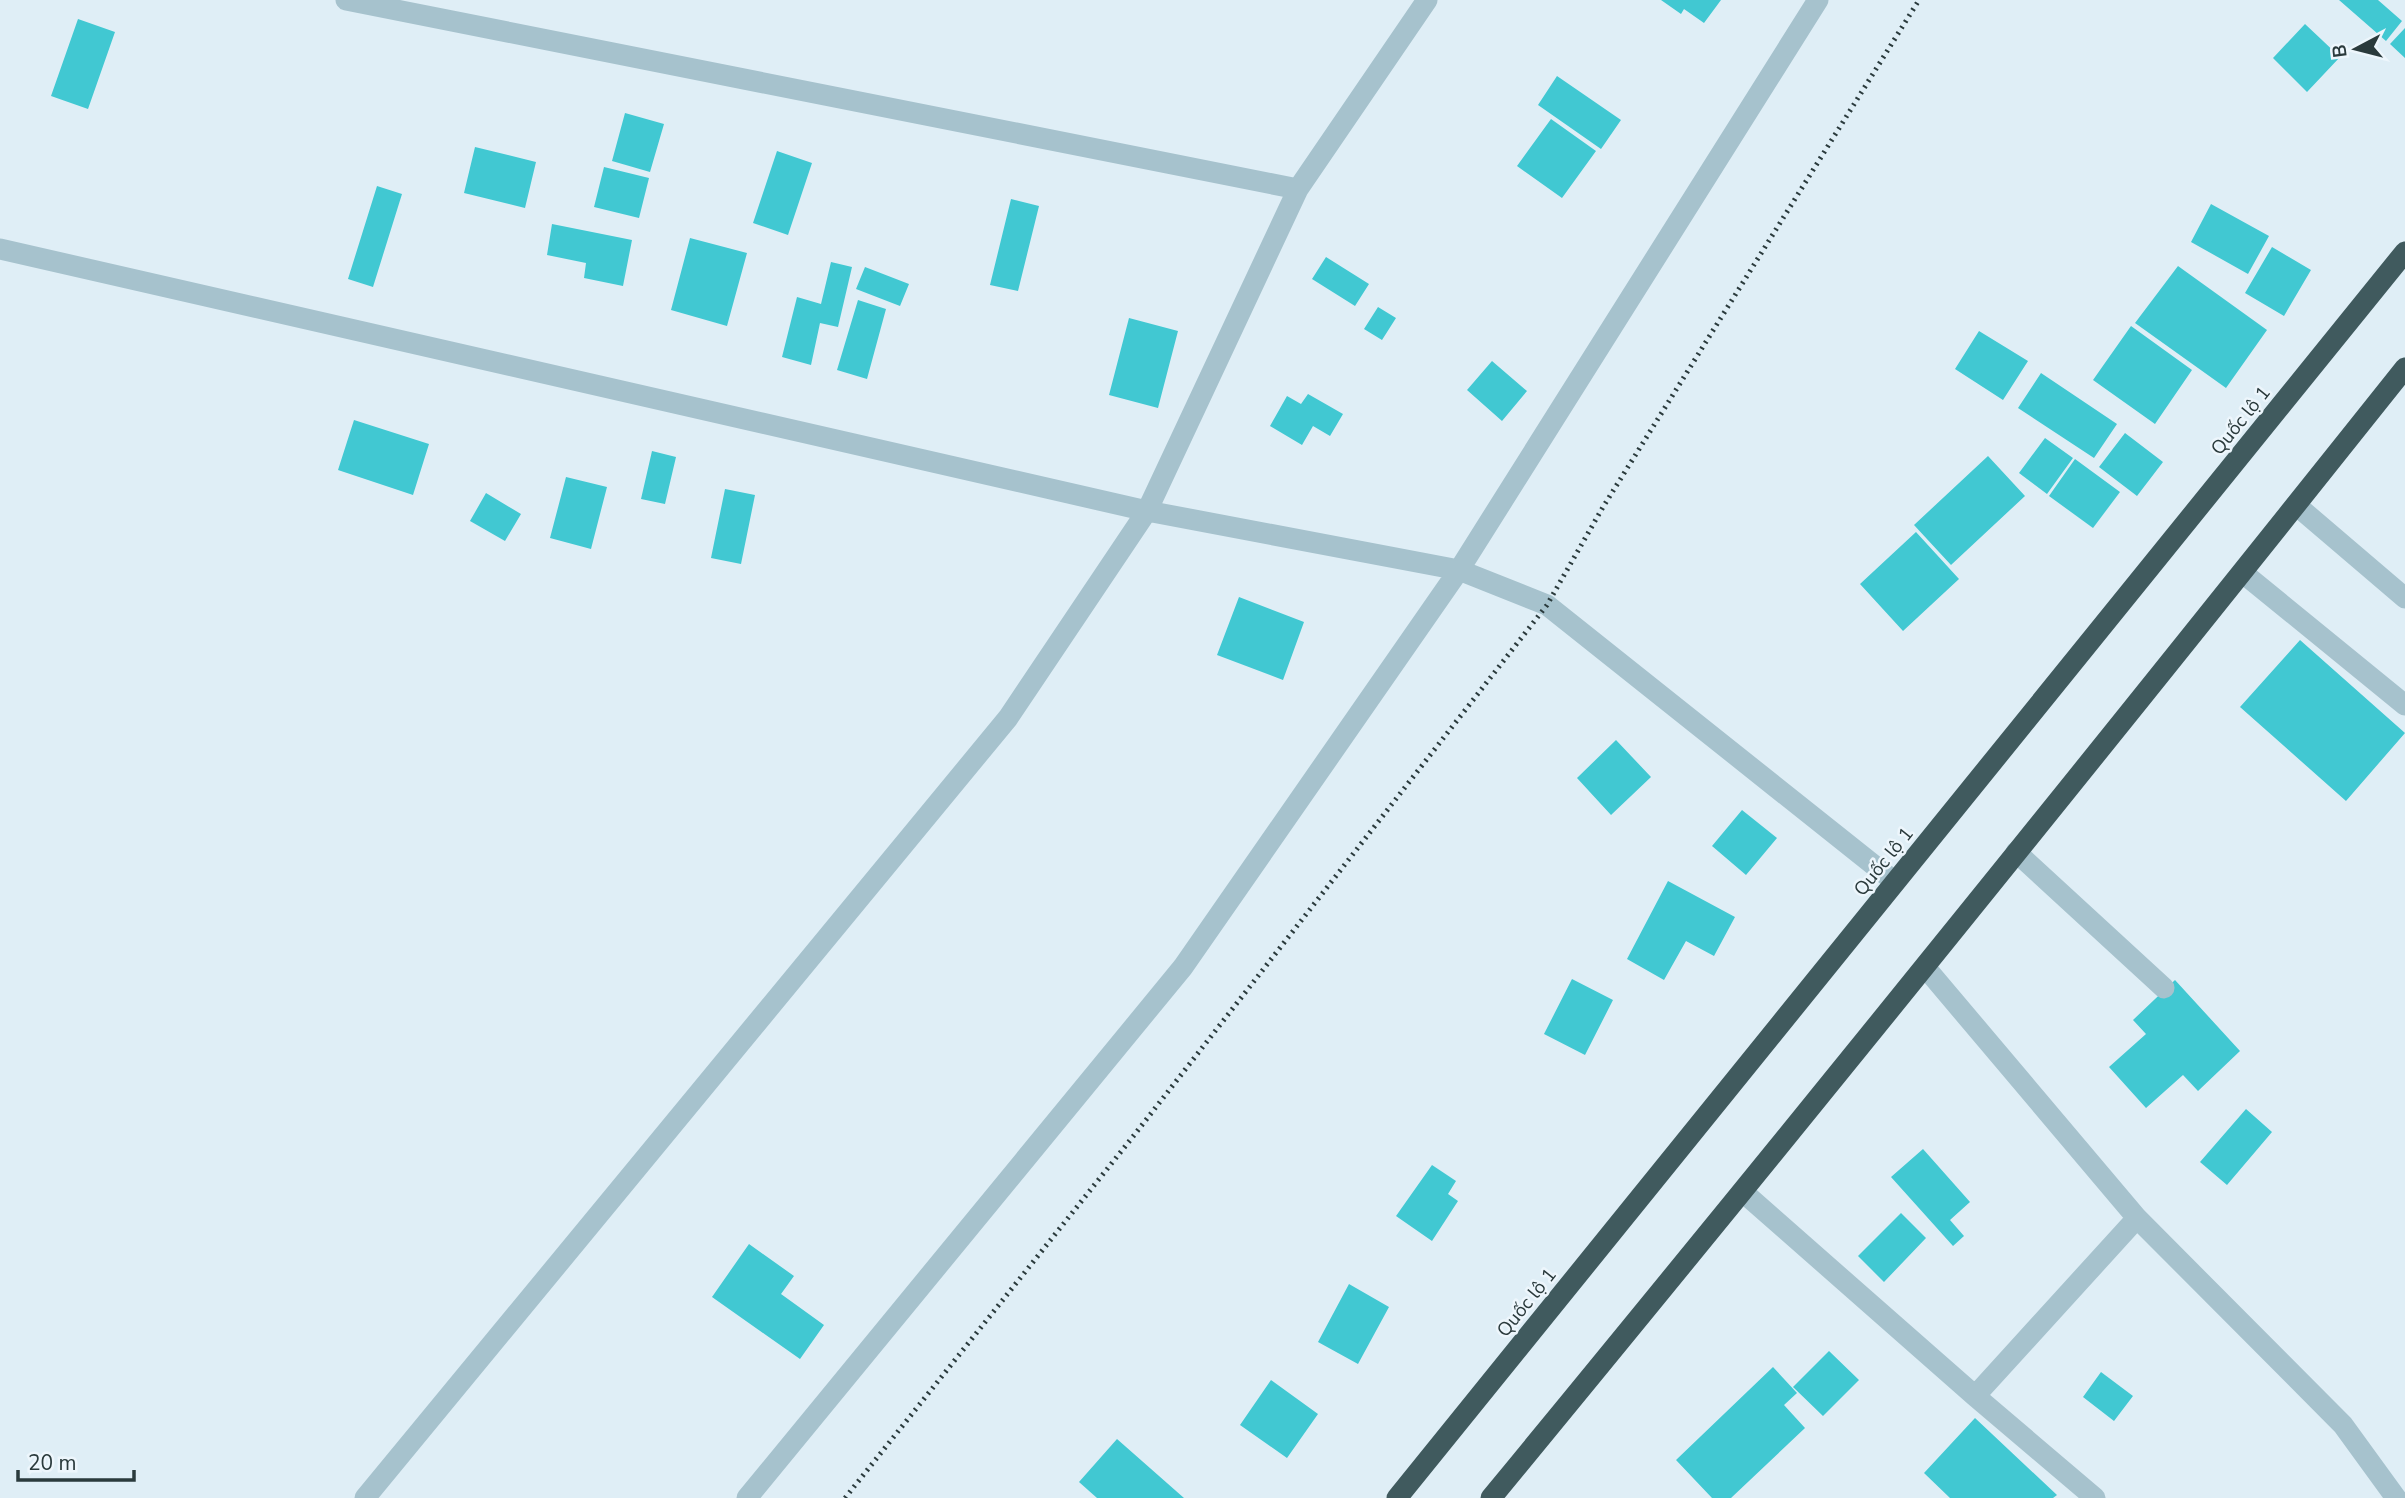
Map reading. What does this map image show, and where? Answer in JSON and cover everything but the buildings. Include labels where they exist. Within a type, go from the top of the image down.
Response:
[{"type":"highway","name":"Quốc lộ 1","points":[[1397,1498],[2405,252]]},
{"type":"highway","points":[[1491,1498],[1925,967],[2405,368]]},
{"type":"street","points":[[346,0],[1298,189]]},
{"type":"street","points":[[365,1498],[1008,718],[1147,511],[1298,189],[1427,0]]},
{"type":"street","points":[[747,1498],[1183,967],[1459,570],[1818,0]]},
{"type":"street","points":[[0,249],[1147,511],[1459,570],[1547,606],[1895,882]]},
{"type":"street","points":[[2296,505],[2405,598]]},
{"type":"street","points":[[2243,573],[2405,705]]},
{"type":"street","points":[[2016,852],[2164,988]]},
{"type":"street","points":[[1925,967],[2137,1218],[2343,1425],[2396,1498]]},
{"type":"street","points":[[1743,1192],[2095,1498]]},
{"type":"street","points":[[1975,1396],[2137,1218]]},
{"type":"railway","points":[[845,1498],[1135,1134],[1547,605],[1603,507],[1919,0]]}]
